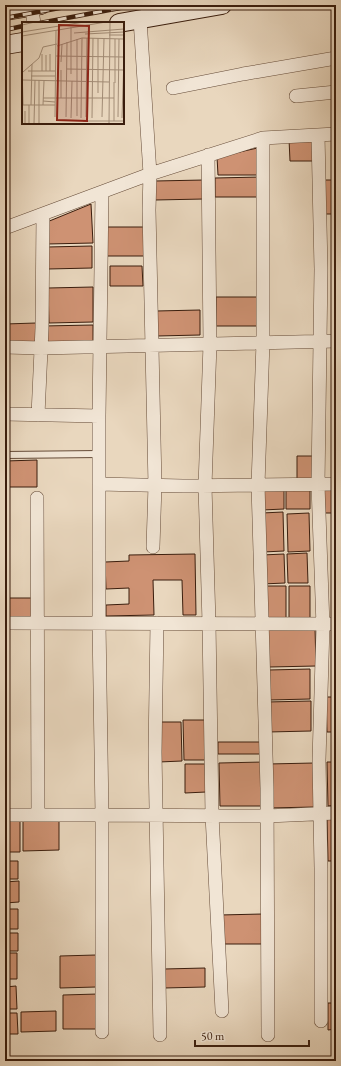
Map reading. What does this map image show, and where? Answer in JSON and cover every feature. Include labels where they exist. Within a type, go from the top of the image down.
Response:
[{"type":"main road","points":[[124,22],[222,5]]},
{"type":"main road","points":[[5,11],[34,10]]},
{"type":"main road","points":[[5,45],[22,42]]},
{"type":"street","points":[[140,19],[150,174],[149,210],[155,485],[153,547]]},
{"type":"street","points":[[173,88],[336,58]]},
{"type":"street","points":[[296,96],[336,92]]},
{"type":"street","points":[[5,228],[150,174],[263,138],[336,134]]},
{"type":"street","points":[[318,135],[320,341],[318,485],[330,624],[319,760],[321,1021]]},
{"type":"street","points":[[263,138],[263,342],[258,485],[266,735],[268,1035]]},
{"type":"street","points":[[208,155],[210,344],[205,486],[212,815],[222,1011]]},
{"type":"street","points":[[102,192],[99,416],[102,1032]]},
{"type":"street","points":[[38,415],[41,348],[43,214]]},
{"type":"street","points":[[5,347],[41,348],[263,342],[336,342]]},
{"type":"street","points":[[5,414],[99,416]]},
{"type":"street","points":[[99,484],[205,486],[336,484]]},
{"type":"street","points":[[37,498],[38,815]]},
{"type":"street","points":[[5,623],[330,624]]},
{"type":"street","points":[[157,623],[155,752],[160,1035]]},
{"type":"street","points":[[5,815],[102,814],[267,816],[336,813]]},
{"type":"lane","points":[[5,455],[99,454]]},
{"type":"path","points":[[5,1059],[260,1061]]},
{"type":"building","points":[[289,139],[313,139],[313,161],[290,161]]},
{"type":"building","points":[[262,147],[260,175],[218,175],[217,157]]},
{"type":"building","points":[[261,177],[261,197],[215,197],[215,178]]},
{"type":"building","points":[[204,180],[204,199],[155,200],[155,181]]},
{"type":"building","points":[[323,180],[336,180],[336,214],[324,214]]},
{"type":"building","points":[[91,204],[93,243],[47,244],[47,222]]},
{"type":"building","points":[[104,227],[145,227],[146,256],[104,256]]},
{"type":"building","points":[[92,246],[92,268],[48,269],[47,247]]},
{"type":"building","points":[[110,266],[142,266],[143,286],[110,286]]},
{"type":"building","points":[[93,287],[93,322],[49,323],[48,288]]},
{"type":"building","points":[[216,297],[260,297],[261,326],[216,326]]},
{"type":"building","points":[[200,310],[200,335],[157,336],[156,311]]},
{"type":"building","points":[[36,323],[37,343],[5,344],[5,324]]},
{"type":"building","points":[[93,325],[93,344],[44,345],[43,326]]},
{"type":"building","points":[[297,456],[313,456],[314,479],[297,480]]},
{"type":"building","points":[[37,460],[37,487],[5,487],[5,461]]},
{"type":"building","points":[[286,487],[310,487],[310,509],[286,509]]},
{"type":"building","points":[[336,488],[336,513],[325,513],[324,489]]},
{"type":"building","points":[[261,489],[284,489],[284,509],[262,510]]},
{"type":"building","points":[[283,512],[284,551],[263,552],[262,513]]},
{"type":"building","points":[[309,513],[310,551],[288,552],[287,514]]},
{"type":"building","points":[[307,553],[308,583],[288,583],[287,554]]},
{"type":"building","points":[[195,554],[196,615],[183,615],[182,580],[153,580],[154,615],[106,616],[106,605],[129,604],[129,588],[106,589],[105,562],[129,561],[129,555]]},
{"type":"building","points":[[284,554],[285,583],[262,584],[262,555]]},
{"type":"building","points":[[264,586],[286,586],[286,618],[264,618]]},
{"type":"building","points":[[289,586],[310,586],[310,619],[289,620]]},
{"type":"building","points":[[5,598],[37,598],[37,617],[5,617]]},
{"type":"building","points":[[315,628],[316,666],[269,667],[268,629]]},
{"type":"building","points":[[310,669],[310,699],[269,700],[269,670]]},
{"type":"building","points":[[326,697],[336,697],[336,732],[327,732]]},
{"type":"building","points":[[311,701],[311,731],[268,732],[267,702]]},
{"type":"building","points":[[183,720],[205,720],[205,760],[184,760]]},
{"type":"building","points":[[158,722],[181,722],[182,761],[159,762]]},
{"type":"building","points":[[218,742],[264,742],[264,754],[218,754]]},
{"type":"building","points":[[264,762],[265,806],[220,806],[219,763]]},
{"type":"building","points":[[327,762],[336,762],[336,805],[328,806]]},
{"type":"building","points":[[314,763],[314,807],[269,808],[268,764]]},
{"type":"building","points":[[185,764],[205,764],[206,792],[185,793]]},
{"type":"building","points":[[327,816],[336,816],[336,861],[328,861]]},
{"type":"building","points":[[5,820],[20,820],[20,852],[5,852]]},
{"type":"building","points":[[23,820],[59,820],[59,850],[23,851]]},
{"type":"building","points":[[5,861],[18,861],[18,879],[5,879]]},
{"type":"building","points":[[19,881],[19,902],[5,903],[5,882]]},
{"type":"building","points":[[5,909],[18,909],[18,929],[5,929]]},
{"type":"building","points":[[263,914],[263,944],[220,944],[220,915]]},
{"type":"building","points":[[5,933],[18,933],[18,951],[5,951]]},
{"type":"building","points":[[5,953],[17,953],[17,979],[5,979]]},
{"type":"building","points":[[96,955],[96,987],[60,988],[60,956]]},
{"type":"building","points":[[205,968],[205,987],[164,988],[164,969]]},
{"type":"building","points":[[16,986],[17,1009],[5,1009],[5,987]]},
{"type":"building","points":[[98,994],[99,1029],[63,1029],[63,995]]},
{"type":"building","points":[[328,1003],[336,1003],[336,1029],[328,1030]]},
{"type":"building","points":[[56,1011],[56,1031],[21,1032],[21,1012]]},
{"type":"building","points":[[5,1013],[17,1013],[18,1034],[5,1034]]},
{"type":"railway","points":[[5,18],[76,5]]},
{"type":"railway","points":[[45,22],[136,5]]},
{"type":"railway","points":[[5,30],[22,26]]}]
